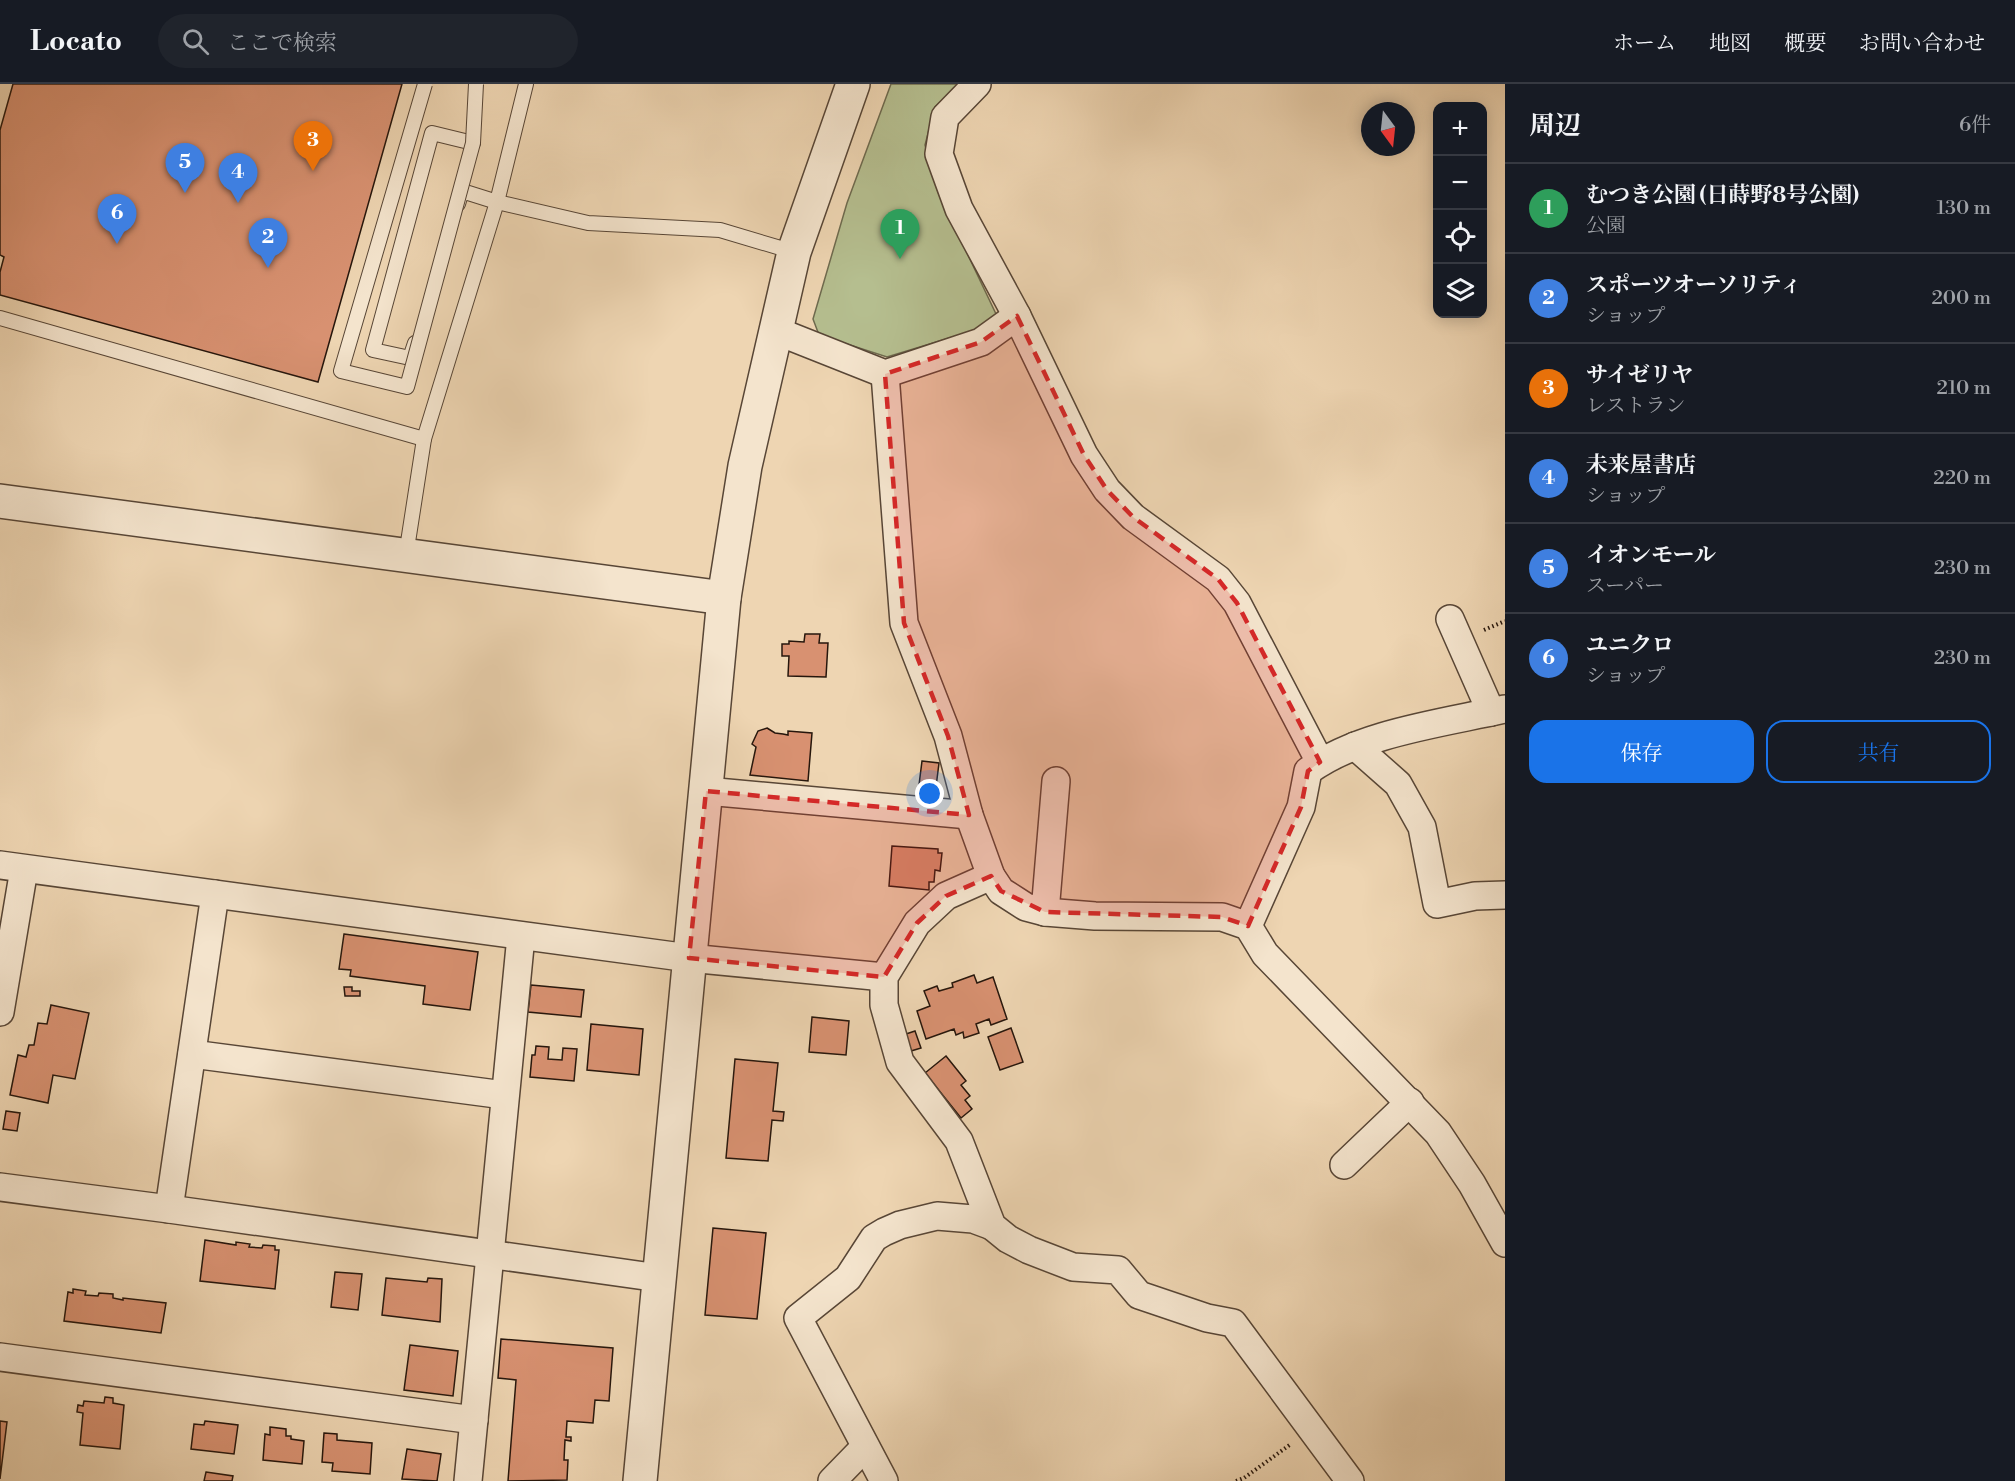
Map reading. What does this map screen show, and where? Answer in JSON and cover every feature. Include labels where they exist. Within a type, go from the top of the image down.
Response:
[{"type":"street","points":[[640,1481],[723,598],[745,466],[774,330],[794,252],[853,84]]},
{"type":"street","points":[[977,84],[945,117],[939,154],[959,209],[1017,316],[1084,455],[1107,490],[1133,517],[1218,579],[1237,603],[1320,762]]},
{"type":"street","points":[[774,330],[885,374],[981,342],[1017,316]]},
{"type":"street","points":[[885,374],[904,623],[948,736],[969,815],[991,876],[1001,891],[1026,907],[1045,912],[1095,916],[1222,917],[1248,926],[1265,954],[1438,1132],[1472,1184],[1505,1243]]},
{"type":"street","points":[[0,501],[723,598]]},
{"type":"street","points":[[1248,926],[1301,807],[1308,771],[1320,762],[1369,740],[1498,711],[1450,619]]},
{"type":"street","points":[[1355,746],[1398,784],[1422,827],[1437,904],[1475,896],[1505,895]]},
{"type":"street","points":[[1045,912],[1056,781]]},
{"type":"street","points":[[706,791],[969,815]]},
{"type":"street","points":[[0,1011],[12,867],[689,958],[884,977]]},
{"type":"street","points":[[991,876],[946,896],[917,923],[884,977],[884,1005],[900,1062],[960,1141],[992,1226]]},
{"type":"street","points":[[169,1209],[215,894]]},
{"type":"street","points":[[468,1481],[521,936]]},
{"type":"street","points":[[192,1054],[504,1095]]},
{"type":"street","points":[[1344,1165],[1410,1102]]},
{"type":"street","points":[[0,1187],[658,1278]]},
{"type":"street","points":[[884,1481],[798,1318],[848,1278],[874,1238],[900,1224],[937,1216],[973,1219],[992,1226],[1008,1239],[1029,1250],[1073,1267],[1118,1270],[1139,1295],[1207,1318],[1233,1323],[1350,1481]]},
{"type":"street","points":[[0,1357],[474,1420]]},
{"type":"street","points":[[832,1481],[866,1447]]},
{"type":"lane","points":[[425,84],[341,371],[407,387],[473,143],[476,84]]},
{"type":"lane","points":[[406,555],[424,439],[497,202],[526,84]]},
{"type":"lane","points":[[473,143],[432,133],[373,350],[410,358],[462,191],[497,202],[588,223],[720,230],[794,252]]},
{"type":"lane","points":[[0,318],[424,439]]},
{"type":"path","points":[[1236,1481],[1244,1478],[1311,1430]]},
{"type":"highlighted area","points":[[1017,316],[1084,455],[1107,490],[1133,517],[1218,579],[1237,603],[1320,762],[1308,771],[1301,807],[1248,926],[1222,917],[1045,912],[1001,891],[991,876],[946,896],[917,923],[884,977],[689,958],[706,791],[969,815],[948,736],[904,623],[885,374],[981,342]]},
{"type":"green space","points":[[891,84],[961,84],[935,107],[925,145],[938,192],[996,314],[989,326],[887,357],[819,335],[813,319],[847,203]]},
{"type":"building","points":[[13,84],[402,84],[318,382],[0,295],[0,272],[4,257],[0,255],[0,130]]},
{"type":"building","points":[[805,634],[820,634],[819,643],[828,643],[826,677],[788,676],[789,656],[782,656],[782,644],[789,644],[789,641],[804,642]]},
{"type":"building","points":[[767,728],[775,733],[788,735],[788,731],[812,733],[808,781],[750,775],[756,747],[752,744],[758,731]]},
{"type":"building","points":[[922,761],[939,763],[935,795],[918,793]]},
{"type":"building","points":[[892,846],[938,849],[938,853],[942,853],[940,871],[935,870],[934,882],[929,882],[929,890],[889,886]]},
{"type":"building","points":[[344,934],[478,952],[470,1010],[423,1004],[425,986],[350,976],[351,970],[339,969]]},
{"type":"building","points":[[974,975],[977,983],[993,977],[1007,1019],[991,1025],[989,1019],[976,1024],[979,1033],[964,1038],[963,1032],[956,1035],[954,1029],[926,1039],[917,1011],[930,1006],[924,991],[937,986],[939,991],[953,987],[952,983]]},
{"type":"building","points":[[531,985],[584,990],[581,1017],[528,1012]]},
{"type":"building","points":[[344,987],[352,987],[352,991],[360,991],[360,996],[345,996]]},
{"type":"building","points":[[51,1005],[89,1013],[75,1079],[53,1075],[48,1103],[10,1095],[18,1055],[26,1057],[29,1045],[34,1045],[38,1023],[47,1024]]},
{"type":"building","points":[[812,1017],[849,1021],[846,1055],[809,1052]]},
{"type":"building","points":[[591,1024],[643,1029],[639,1075],[587,1070]]},
{"type":"building","points":[[1011,1028],[1023,1062],[1000,1070],[988,1037]]},
{"type":"building","points":[[915,1031],[921,1048],[911,1051],[906,1034]]},
{"type":"building","points":[[536,1046],[549,1047],[548,1059],[562,1060],[563,1048],[577,1049],[574,1081],[530,1077],[532,1055],[535,1055]]},
{"type":"building","points":[[946,1056],[966,1081],[961,1085],[970,1096],[965,1100],[972,1109],[961,1118],[925,1073]]},
{"type":"building","points":[[735,1059],[778,1063],[773,1111],[784,1112],[783,1121],[772,1120],[768,1161],[726,1158]]},
{"type":"building","points":[[6,1111],[20,1113],[17,1131],[3,1129]]},
{"type":"building","points":[[713,1228],[766,1233],[757,1319],[705,1315]]},
{"type":"building","points":[[205,1240],[236,1245],[236,1242],[250,1244],[249,1247],[275,1246],[275,1250],[279,1250],[275,1289],[200,1281]]},
{"type":"building","points":[[335,1272],[362,1274],[358,1310],[331,1307]]},
{"type":"building","points":[[386,1278],[427,1282],[428,1278],[442,1279],[440,1322],[382,1315]]},
{"type":"building","points":[[73,1289],[86,1291],[85,1295],[113,1294],[113,1298],[123,1300],[123,1298],[166,1303],[161,1333],[64,1321],[68,1292],[73,1293]]},
{"type":"building","points":[[501,1339],[613,1348],[609,1401],[595,1400],[593,1423],[567,1421],[566,1437],[571,1437],[571,1441],[565,1440],[564,1460],[568,1460],[567,1480],[508,1481],[516,1380],[498,1378]]},
{"type":"building","points":[[410,1345],[458,1351],[453,1396],[404,1390]]},
{"type":"building","points":[[105,1397],[113,1398],[113,1403],[124,1405],[120,1449],[80,1445],[83,1413],[77,1412],[78,1405],[83,1406],[84,1401],[104,1403]]},
{"type":"building","points":[[0,1421],[7,1422],[0,1479]]},
{"type":"building","points":[[205,1421],[238,1425],[234,1454],[191,1449],[194,1424],[204,1425]]},
{"type":"building","points":[[270,1427],[286,1429],[286,1436],[304,1441],[302,1464],[263,1460],[265,1434],[270,1435]]},
{"type":"building","points":[[324,1433],[337,1434],[337,1440],[372,1443],[370,1474],[332,1471],[333,1463],[322,1462]]},
{"type":"building","points":[[407,1449],[441,1454],[437,1481],[402,1479]]},
{"type":"building","points":[[206,1472],[233,1476],[232,1481],[204,1481]]},
{"type":"place","name":"サイゼリヤ","points":[[313,171]]},
{"type":"place","name":"イオンモール","points":[[185,193]]},
{"type":"place","name":"未来屋書店","points":[[238,203]]},
{"type":"place","name":"ユニクロ","points":[[117,244]]},
{"type":"place","name":"むつき公園 (日蒔野8号公園)","points":[[900,259]]},
{"type":"place","name":"スポーツオーソリティ","points":[[268,268]]}]
